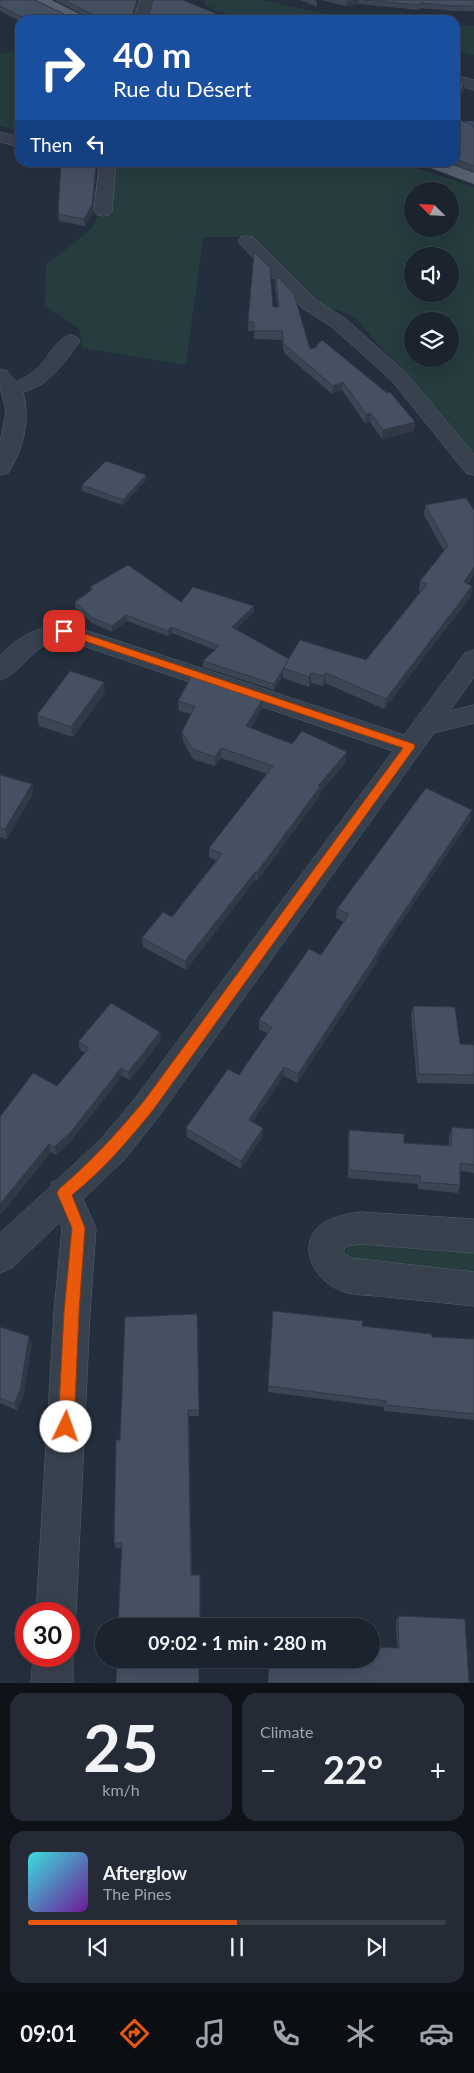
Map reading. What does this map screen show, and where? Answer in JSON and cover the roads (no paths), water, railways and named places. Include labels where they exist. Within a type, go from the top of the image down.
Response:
[{"type":"main road","points":[[40,0],[70,15]]},
{"type":"main road","points":[[442,167],[474,179]]},
{"type":"street","points":[[142,15],[147,0]]},
{"type":"street","points":[[460,81],[474,85]]},
{"type":"street","points":[[0,137],[15,141]]},
{"type":"street","points":[[103,211],[107,167]]},
{"type":"street","points":[[247,241],[309,304],[339,322],[399,377],[474,468]]},
{"type":"street","points":[[0,468],[12,442],[17,407],[6,382],[32,384],[40,379],[70,342]]},
{"type":"street","points":[[0,671],[20,648],[32,640],[48,632],[64,631],[417,736],[474,714]]},
{"type":"street","points":[[0,1256],[64,1193],[89,1173],[113,1149],[148,1106],[474,659]]},
{"type":"street","points":[[57,1602],[78,1228],[64,1193]]},
{"type":"street","points":[[474,1236],[360,1228],[341,1231],[327,1241],[326,1254],[333,1267],[346,1275],[474,1289]]},
{"type":"street","points":[[52,1683],[53,1667]]},
{"type":"waterway","points":[[460,123],[474,124]]}]
